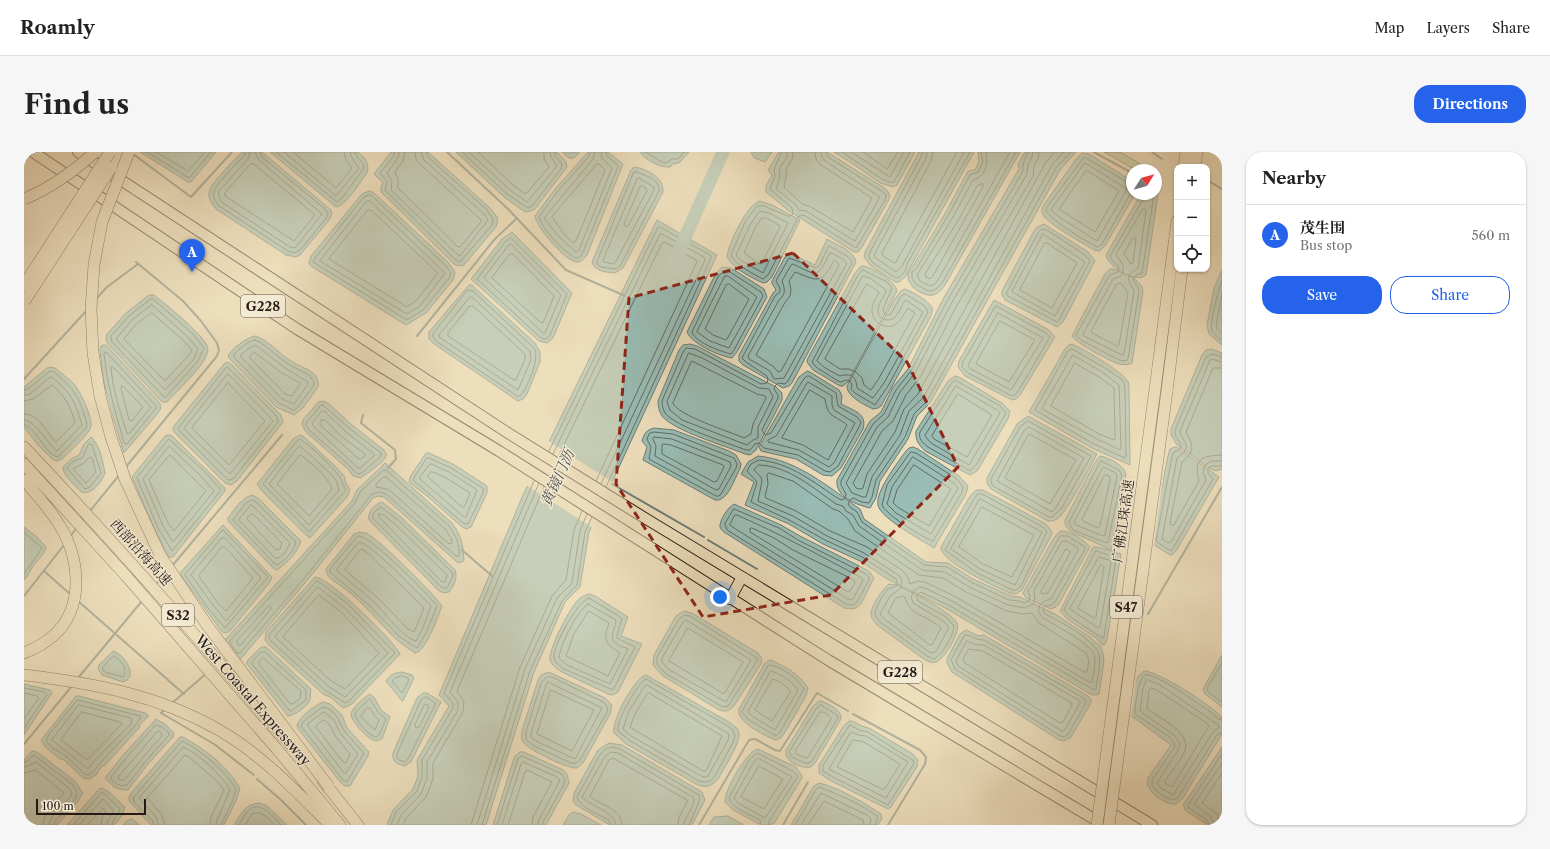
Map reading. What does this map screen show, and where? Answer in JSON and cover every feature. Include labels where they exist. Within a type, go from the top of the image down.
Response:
[{"type":"highway","name":"G228","points":[[32,152],[297,329],[499,451],[828,660],[1104,825]]},
{"type":"highway","name":"G228","points":[[78,152],[508,433],[648,520],[1152,825]]},
{"type":"highway","points":[[24,199],[38,193],[62,178],[80,166],[95,152]]},
{"type":"highway","points":[[24,285],[110,152]]},
{"type":"highway","points":[[24,302],[122,152]]},
{"type":"highway","points":[[129,152],[102,222],[94,265],[91,309],[93,353],[100,396],[125,479],[160,555],[207,625],[329,787]]},
{"type":"highway","points":[[1184,164],[1186,152]]},
{"type":"highway","points":[[1195,164],[1197,152]]},
{"type":"highway","name":"广佛江珠高速","points":[[1097,825],[1175,236]]},
{"type":"highway","name":"广佛江珠高速","points":[[1109,825],[1182,272]]},
{"type":"highway","name":"西部沿海高速","points":[[24,447],[176,612],[329,787]]},
{"type":"highway","name":"西部沿海高速","points":[[24,464],[132,583],[276,748],[340,825]]},
{"type":"highway","points":[[24,480],[49,509],[63,532],[73,558],[76,588],[74,602],[66,620],[54,635],[39,647],[24,654]]},
{"type":"highway","points":[[730,599],[742,577]]},
{"type":"highway","points":[[24,675],[122,690],[169,706],[219,730],[254,754],[284,779],[330,825]]},
{"type":"highway","name":"S32","points":[[329,787],[358,825]]},
{"type":"highlighted area","points":[[793,253],[907,362],[958,467],[831,595],[703,617],[616,484],[629,298]]},
{"type":"green space","points":[[1104,152],[1120,152],[1140,164],[1126,164]]},
{"type":"water","points":[[140,152],[216,152],[191,182],[188,182]]},
{"type":"water","points":[[242,152],[262,152],[331,210],[332,213],[330,219],[300,255],[296,257],[286,255],[216,209],[211,201],[209,192],[214,183]]},
{"type":"water","points":[[270,152],[358,152],[366,161],[368,170],[349,198],[336,207]]},
{"type":"water","points":[[391,152],[428,152],[490,208],[498,218],[496,227],[464,265],[458,266],[454,264],[381,192],[381,186],[383,183],[374,174]]},
{"type":"water","points":[[456,152],[557,152],[566,162],[567,167],[535,209],[525,212],[504,197]]},
{"type":"water","points":[[562,152],[580,152],[574,158],[569,158]]},
{"type":"water","points":[[588,152],[608,152],[623,164],[587,255],[582,261],[577,262],[566,256],[552,243],[540,228],[535,216],[555,189]]},
{"type":"water","points":[[640,152],[689,152],[680,162],[674,163],[670,167],[666,167],[654,163]]},
{"type":"water","points":[[751,152],[772,152],[765,162],[754,158]]},
{"type":"water","points":[[779,152],[827,152],[886,189],[890,197],[858,252],[854,252],[789,211],[766,192],[766,186],[772,175],[768,170]]},
{"type":"water","points":[[834,152],[915,152],[897,185],[893,187],[880,183]]},
{"type":"water","points":[[919,152],[974,152],[905,277],[899,282],[895,282],[870,265],[864,257],[865,252]]},
{"type":"water","points":[[978,152],[1020,152],[945,285],[940,291],[933,295],[924,294],[912,286],[908,278],[908,274],[946,212],[968,171],[975,170],[979,162]]},
{"type":"water","points":[[1025,152],[1076,152],[1060,170],[930,403],[917,416],[908,439],[880,481],[876,498],[870,508],[859,505],[843,496],[837,486],[837,480],[870,421],[881,412],[893,387],[908,369],[943,299],[1019,169],[1018,164]]},
{"type":"water","points":[[1082,153],[1089,154],[1126,177],[1126,200],[1132,200],[1105,246],[1100,251],[1094,250],[1059,229],[1046,219],[1042,213],[1043,206],[1076,159]]},
{"type":"water","points":[[634,167],[650,172],[658,178],[663,187],[663,192],[623,268],[615,273],[598,270],[592,262],[631,170]]},
{"type":"water","points":[[369,191],[373,192],[448,262],[455,272],[453,280],[426,313],[406,325],[309,264],[311,256],[362,194]]},
{"type":"water","points":[[1138,200],[1157,200],[1146,275],[1136,277],[1123,273],[1108,260],[1106,255]]},
{"type":"water","points":[[760,201],[772,205],[800,220],[772,277],[767,282],[763,283],[737,268],[732,264],[727,256],[731,242],[744,216],[755,204]]},
{"type":"water","points":[[657,220],[717,255],[589,532],[580,587],[565,602],[534,672],[486,825],[387,825],[393,810],[413,789],[418,776],[417,760],[449,706],[439,695],[523,495]]},
{"type":"water","points":[[1044,224],[1088,252],[1095,261],[1063,322],[1057,327],[1005,300],[1002,295],[1002,291],[1034,231],[1037,227]]},
{"type":"water","points":[[512,232],[572,293],[553,338],[547,343],[539,341],[471,279],[502,239]]},
{"type":"water","points":[[827,239],[852,254],[856,262],[792,383],[783,388],[743,365],[739,361],[739,355],[776,290],[772,281],[785,257],[791,254],[815,265]]},
{"type":"water","points":[[861,266],[870,268],[888,279],[896,287],[897,291],[848,382],[843,386],[840,386],[813,370],[807,362],[855,273]]},
{"type":"water","points":[[722,267],[731,268],[764,289],[767,297],[737,352],[732,358],[706,349],[694,341],[687,332],[715,275]]},
{"type":"water","points":[[1110,269],[1132,277],[1139,283],[1143,291],[1132,363],[1124,365],[1115,363],[1102,356],[1080,343],[1072,336],[1105,274]]},
{"type":"water","points":[[1222,270],[1222,345],[1209,334],[1207,325],[1214,288]]},
{"type":"water","points":[[469,285],[472,285],[535,343],[540,352],[540,362],[527,394],[523,399],[518,401],[434,344],[429,339],[429,332]]},
{"type":"water","points":[[905,289],[924,299],[932,308],[932,313],[881,406],[873,409],[853,397],[847,386],[894,300],[901,291]]},
{"type":"water","points":[[149,295],[154,295],[194,329],[206,344],[208,349],[203,362],[197,370],[167,402],[162,402],[108,344],[106,339],[107,334],[126,313]]},
{"type":"water","points":[[994,300],[1049,330],[1055,337],[1020,395],[1016,399],[1012,400],[965,376],[958,367],[959,361]]},
{"type":"water","points":[[255,336],[265,341],[294,363],[311,371],[317,378],[318,387],[303,408],[294,415],[276,407],[228,357],[232,350]]},
{"type":"water","points":[[690,344],[697,346],[776,387],[782,393],[782,400],[756,450],[750,455],[689,433],[668,422],[662,416],[658,401],[679,350],[683,345]]},
{"type":"water","points":[[1070,344],[1100,359],[1117,371],[1128,382],[1130,465],[1092,448],[1029,412],[1065,349]]},
{"type":"water","points":[[106,345],[161,405],[158,413],[124,453],[109,405],[103,377],[100,350],[101,346]]},
{"type":"water","points":[[1212,349],[1222,353],[1222,469],[1216,471],[1177,445],[1171,435],[1171,429],[1202,355],[1206,350]]},
{"type":"water","points":[[227,362],[231,364],[281,415],[283,422],[237,481],[231,485],[225,483],[173,430],[174,426]]},
{"type":"water","points":[[47,368],[55,368],[77,388],[89,413],[91,425],[88,432],[81,440],[62,459],[57,461],[52,459],[38,445],[24,427],[24,387]]},
{"type":"water","points":[[807,371],[839,390],[842,396],[841,404],[854,410],[863,419],[863,429],[841,468],[832,476],[823,475],[796,459],[761,451],[759,447],[799,377]]},
{"type":"water","points":[[955,376],[1002,403],[1010,411],[1008,419],[979,468],[970,475],[925,451],[919,444],[916,437],[916,431],[948,381]]},
{"type":"water","points":[[324,401],[386,453],[385,459],[382,462],[360,478],[353,476],[348,469],[306,432],[302,425],[303,420],[318,402]]},
{"type":"water","points":[[1028,416],[1097,454],[1066,508],[1054,521],[1048,521],[991,489],[987,483],[987,478],[1017,424]]},
{"type":"water","points":[[654,428],[674,430],[736,455],[741,464],[740,469],[727,494],[720,500],[715,500],[643,460],[647,447],[642,441],[647,431]]},
{"type":"water","points":[[300,435],[303,436],[345,477],[345,481],[350,490],[347,497],[310,538],[261,490],[257,484],[293,439]]},
{"type":"water","points":[[165,436],[172,436],[225,488],[225,491],[173,557],[169,557],[155,530],[132,477]]},
{"type":"water","points":[[91,437],[99,449],[105,473],[96,487],[85,493],[81,492],[70,480],[65,474],[63,467],[71,459],[79,455],[84,444]]},
{"type":"water","points":[[913,447],[959,476],[968,486],[966,494],[934,548],[912,535],[886,516],[878,505],[878,499],[883,485],[906,451]]},
{"type":"water","points":[[1175,447],[1219,477],[1176,551],[1170,555],[1151,543],[1168,456],[1170,449]]},
{"type":"water","points":[[426,453],[453,464],[487,486],[487,493],[471,527],[466,529],[461,526],[409,482],[410,477]]},
{"type":"water","points":[[758,456],[786,463],[812,476],[860,509],[864,519],[926,562],[948,563],[973,579],[1011,596],[1020,597],[1055,614],[1090,637],[1101,647],[1103,653],[1104,661],[1099,694],[1090,694],[947,609],[887,579],[860,561],[823,544],[789,524],[745,505],[754,482],[741,474],[748,462]]},
{"type":"water","points":[[1101,456],[1120,465],[1125,471],[1126,475],[1111,550],[1072,532],[1069,530],[1065,522],[1094,464]]},
{"type":"water","points":[[385,463],[452,523],[458,532],[461,541],[464,561],[458,563],[384,497],[378,496],[373,498],[310,577],[238,662],[224,641],[352,501],[357,490]]},
{"type":"water","points":[[976,490],[983,490],[1046,524],[1052,532],[1022,590],[1016,594],[1005,591],[971,574],[959,567],[943,553],[941,547],[970,496]]},
{"type":"water","points":[[252,495],[258,498],[301,541],[291,558],[277,570],[274,569],[228,521],[228,518],[238,504],[248,496]]},
{"type":"water","points":[[382,502],[401,517],[455,570],[455,581],[449,592],[443,593],[438,590],[369,520],[369,514],[372,509]]},
{"type":"water","points":[[734,504],[781,525],[869,571],[874,578],[861,604],[854,609],[844,608],[721,530],[720,524],[722,518]]},
{"type":"water","points":[[223,525],[272,577],[270,582],[230,631],[226,633],[222,632],[181,575],[181,572]]},
{"type":"water","points":[[24,527],[37,537],[46,547],[24,580]]},
{"type":"water","points":[[1060,531],[1068,532],[1076,536],[1090,547],[1059,604],[1051,609],[1026,598],[1023,593],[1053,539]]},
{"type":"water","points":[[360,532],[366,533],[382,545],[418,579],[442,606],[431,633],[423,647],[415,653],[397,640],[358,600],[332,580],[326,572],[326,569],[354,534]]},
{"type":"water","points":[[1093,547],[1098,547],[1121,554],[1107,640],[1105,644],[1102,645],[1096,638],[1067,619],[1060,611]]},
{"type":"water","points":[[315,577],[322,579],[346,597],[386,636],[400,654],[352,704],[343,708],[330,697],[323,694],[265,640],[266,632]]},
{"type":"water","points":[[889,584],[897,585],[930,602],[947,613],[957,623],[957,632],[948,650],[940,660],[936,662],[929,662],[925,660],[877,625],[873,620],[871,614],[873,606]]},
{"type":"water","points":[[589,594],[595,596],[628,617],[621,636],[642,644],[618,692],[613,695],[562,672],[553,665],[550,659],[556,638],[574,604],[583,596]]},
{"type":"water","points":[[684,611],[692,613],[758,653],[762,659],[761,664],[734,706],[729,710],[719,710],[663,676],[653,665],[654,655],[676,616]]},
{"type":"water","points":[[966,630],[979,636],[984,635],[1088,696],[1091,703],[1071,737],[1064,741],[1059,740],[952,672],[947,663],[947,659],[960,634]]},
{"type":"water","points":[[261,647],[266,647],[311,689],[309,702],[303,709],[293,715],[288,716],[247,664],[247,661]]},
{"type":"water","points":[[113,651],[118,653],[126,661],[130,671],[128,680],[123,682],[102,675],[98,669],[99,665]]},
{"type":"water","points":[[1222,655],[1222,707],[1205,694],[1203,689]]},
{"type":"water","points":[[770,660],[791,671],[805,683],[808,688],[806,696],[784,734],[781,738],[775,740],[752,728],[742,719],[739,714],[739,709],[765,663]]},
{"type":"water","points":[[1144,671],[1160,676],[1185,690],[1209,706],[1222,718],[1222,734],[1183,798],[1176,804],[1167,803],[1158,798],[1151,791],[1147,783],[1148,778],[1171,745],[1130,715],[1134,685]]},
{"type":"water","points":[[402,672],[412,675],[414,678],[403,701],[386,681],[393,674]]},
{"type":"water","points":[[549,672],[605,698],[612,705],[610,714],[583,763],[576,768],[565,766],[527,746],[523,742],[521,736],[538,680],[541,675]]},
{"type":"water","points":[[646,675],[729,722],[738,730],[739,737],[735,749],[718,779],[711,785],[698,785],[626,744],[614,733],[616,719],[625,700],[636,683]]},
{"type":"water","points":[[24,684],[50,690],[52,693],[24,735]]},
{"type":"water","points":[[423,693],[427,693],[441,702],[411,762],[405,766],[394,761],[393,753],[417,698]]},
{"type":"water","points":[[370,694],[374,697],[381,710],[390,717],[382,739],[376,741],[370,739],[363,733],[356,725],[351,714],[353,709]]},
{"type":"water","points":[[76,696],[148,715],[148,717],[140,724],[139,728],[105,765],[101,767],[97,774],[90,779],[83,778],[63,759],[60,759],[45,747],[41,740]]},
{"type":"water","points":[[819,701],[822,701],[837,710],[841,716],[841,719],[815,763],[811,767],[798,766],[790,761],[786,754],[786,750],[813,706]]},
{"type":"water","points":[[323,702],[330,704],[342,715],[347,728],[369,752],[350,786],[345,786],[341,783],[298,729],[297,725],[301,718],[312,708]]},
{"type":"water","points":[[156,719],[165,724],[174,733],[173,737],[148,764],[128,790],[115,787],[105,778],[124,754]]},
{"type":"water","points":[[849,721],[869,728],[913,754],[918,760],[917,767],[891,807],[888,809],[831,781],[819,773],[819,765],[843,727]]},
{"type":"water","points":[[180,737],[183,737],[191,742],[215,759],[229,772],[240,788],[236,801],[224,825],[151,825],[129,801],[131,793]]},
{"type":"water","points":[[609,743],[622,745],[702,792],[705,800],[692,825],[610,825],[576,805],[573,801],[574,793],[598,750]]},
{"type":"water","points":[[1222,747],[1222,825],[1208,825],[1186,811],[1183,805]]},
{"type":"water","points":[[758,749],[796,767],[802,776],[775,822],[771,825],[761,825],[733,810],[725,802],[728,789],[737,772],[753,751]]},
{"type":"water","points":[[32,751],[37,752],[75,781],[83,793],[57,825],[24,825],[24,760]]},
{"type":"water","points":[[520,752],[524,752],[563,770],[567,774],[569,783],[546,825],[493,825],[513,761],[515,756]]},
{"type":"water","points":[[819,783],[835,788],[859,800],[881,814],[882,819],[878,825],[791,825],[814,786]]},
{"type":"water","points":[[100,788],[110,793],[125,807],[122,816],[114,825],[67,825]]},
{"type":"water","points":[[259,803],[266,805],[287,825],[234,825],[241,813],[250,806]]},
{"type":"water","points":[[573,812],[581,814],[601,825],[563,825],[569,815]]},
{"type":"water","points":[[728,816],[744,825],[709,825],[714,817]]},
{"type":"water","points":[[132,819],[140,825],[123,825],[128,820]]},
{"type":"pier","points":[[99,346],[102,377],[123,455],[107,405],[101,378],[98,350]]},
{"type":"pier","points":[[547,440],[614,483],[593,528],[526,485]]},
{"type":"pier","points":[[1166,456],[1154,547],[1149,542]]},
{"type":"pier","points":[[245,663],[288,718],[246,666]]},
{"type":"pier","points":[[1137,674],[1131,719],[1129,717],[1133,685]]},
{"type":"pier","points":[[296,727],[307,741],[342,787],[297,730]]},
{"type":"waterway","points":[[133,154],[191,197],[232,152]]},
{"type":"waterway","points":[[447,152],[508,209],[566,270],[623,295]]},
{"type":"waterway","name":"黄镜门沥","points":[[678,253],[723,152]]},
{"type":"waterway","points":[[1094,152],[1126,170]]},
{"type":"waterway","points":[[1152,152],[1162,159]]},
{"type":"waterway","points":[[1210,182],[1222,189]]},
{"type":"waterway","points":[[417,336],[494,240],[517,218]]},
{"type":"waterway","points":[[125,468],[217,356],[219,350],[217,343],[201,321],[183,301],[136,262]]},
{"type":"waterway","points":[[96,299],[107,287],[138,264]]},
{"type":"waterway","points":[[24,379],[87,310]]},
{"type":"waterway","points":[[363,415],[361,423],[395,450],[396,459],[388,468]]},
{"type":"waterway","points":[[172,566],[282,435]]},
{"type":"waterway","points":[[90,511],[120,474]]},
{"type":"waterway","points":[[612,484],[704,537]]},
{"type":"waterway","points":[[1148,614],[1222,487]]},
{"type":"waterway","points":[[70,537],[77,527]]},
{"type":"waterway","points":[[708,540],[757,569]]},
{"type":"waterway","points":[[24,596],[64,545]]},
{"type":"waterway","points":[[462,550],[492,576]]},
{"type":"waterway","points":[[44,571],[70,594]]},
{"type":"waterway","points":[[155,586],[166,572]]},
{"type":"waterway","points":[[78,601],[184,694]]},
{"type":"waterway","points":[[78,678],[142,601]]},
{"type":"waterway","points":[[172,703],[207,673]]},
{"type":"waterway","points":[[24,744],[72,686]]},
{"type":"waterway","points":[[699,825],[749,740],[755,739],[775,750],[780,751],[817,693],[848,711]]},
{"type":"waterway","points":[[164,710],[161,713],[214,744],[254,775]]},
{"type":"waterway","points":[[853,714],[920,750],[926,757],[925,764],[888,825]]},
{"type":"waterway","points":[[257,779],[306,825]]},
{"type":"waterway","points":[[783,825],[808,782]]},
{"type":"place","name":"茂生围","points":[[192,272]]}]
